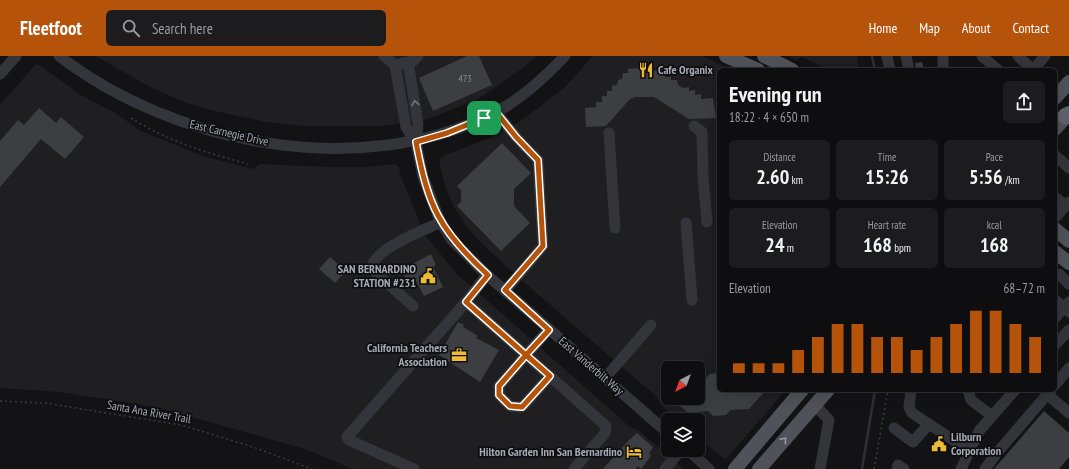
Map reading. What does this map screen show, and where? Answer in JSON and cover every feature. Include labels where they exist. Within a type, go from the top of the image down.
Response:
[{"type":"main road","points":[[726,56],[753,68]]},
{"type":"main road","points":[[764,56],[788,68]]},
{"type":"main road","points":[[1057,96],[1069,82]]},
{"type":"main road","points":[[1057,127],[1068,115]]},
{"type":"main road","points":[[1057,254],[1069,263]]},
{"type":"main road","points":[[735,469],[800,392]]},
{"type":"main road","points":[[759,469],[826,392]]},
{"type":"street","points":[[0,74],[16,56]]},
{"type":"street","name":"East Carnegie Drive","points":[[59,56],[103,86],[139,105],[187,124],[219,133],[287,145],[322,148],[357,147],[416,142],[447,133],[496,112],[522,95],[551,71],[564,56]]},
{"type":"street","points":[[384,56],[395,65],[406,127],[416,142]]},
{"type":"street","points":[[395,65],[413,61],[418,56]]},
{"type":"street","points":[[887,56],[890,68]]},
{"type":"street","points":[[906,56],[909,68]]},
{"type":"street","points":[[943,56],[943,68]]},
{"type":"street","points":[[982,56],[996,68]]},
{"type":"street","points":[[1018,56],[1031,68]]},
{"type":"street","points":[[1035,68],[1045,56]]},
{"type":"street","points":[[408,62],[418,124],[416,142]]},
{"type":"street","points":[[496,112],[516,137],[538,160],[543,246],[505,290]]},
{"type":"street","points":[[694,126],[702,132],[702,177],[707,222]]},
{"type":"street","points":[[609,133],[616,228]]},
{"type":"street","name":"East Vanderbilt Way","points":[[416,142],[423,177],[440,222],[451,239],[467,256],[549,330],[661,427]]},
{"type":"street","points":[[1057,157],[1069,168]]},
{"type":"street","points":[[1057,198],[1067,204],[1057,216]]},
{"type":"street","points":[[413,306],[376,272],[372,266],[374,261],[384,250],[440,222]]},
{"type":"street","points":[[686,223],[692,300]]},
{"type":"street","points":[[1057,274],[1069,284]]},
{"type":"street","points":[[414,469],[349,440],[347,437],[488,275]]},
{"type":"street","points":[[1057,301],[1067,307],[1057,316]]},
{"type":"street","points":[[466,302],[606,426],[605,433],[574,469]]},
{"type":"street","points":[[605,378],[651,325]]},
{"type":"street","points":[[549,330],[499,386],[499,395],[510,406],[522,407],[550,376]]},
{"type":"street","points":[[1057,343],[1069,330]]},
{"type":"street","points":[[1057,383],[1069,368]]},
{"type":"street","points":[[911,392],[909,407],[912,413],[970,450]]},
{"type":"street","points":[[969,392],[971,400],[992,416]]},
{"type":"street","points":[[961,469],[979,431],[1014,392]]},
{"type":"street","points":[[986,469],[996,454],[1049,392],[1069,413]]},
{"type":"street","points":[[814,405],[829,420],[820,469]]},
{"type":"street","points":[[894,428],[914,442],[929,424]]},
{"type":"street","points":[[665,469],[674,457]]},
{"type":"street","points":[[696,457],[709,469]]},
{"type":"street","points":[[897,469],[898,465],[904,469]]},
{"type":"path","points":[[130,118],[149,130],[198,150],[248,164]]},
{"type":"path","points":[[874,469],[888,392]]},
{"type":"path","name":"Santa Ana River Trail","points":[[0,401],[45,403],[181,425],[253,447],[312,469]]},
{"type":"shaded area","points":[[96,56],[537,56],[520,70],[478,99],[428,119],[383,126],[305,126],[266,122],[219,112],[187,103],[150,87]]},
{"type":"shaded area","points":[[593,56],[702,56],[729,68],[717,68],[717,392],[784,392],[726,459],[705,443],[705,413],[670,413],[661,405],[705,405],[705,361],[661,361],[661,405],[658,398],[510,270],[479,241],[468,228],[454,207],[445,186],[439,160],[443,156],[492,137],[521,121],[565,87]]},
{"type":"shaded area","points":[[789,56],[857,56],[859,68],[825,68],[802,57],[796,60]]},
{"type":"shaded area","points":[[35,65],[39,65],[81,95],[117,114],[141,131],[205,157],[253,169],[260,164],[366,167],[395,164],[399,168],[401,177],[425,235],[457,274],[630,427],[638,430],[661,450],[661,457],[670,457],[684,469],[353,469],[308,450],[156,407],[60,392],[0,388],[0,105]]},
{"type":"building","points":[[467,56],[479,56],[492,85],[433,111],[419,78]]},
{"type":"building","points":[[922,62],[924,68],[916,68],[915,63]]},
{"type":"building","points":[[653,67],[653,71],[659,70],[659,74],[665,73],[665,77],[671,77],[671,80],[677,80],[678,85],[683,88],[689,87],[689,91],[695,90],[695,95],[701,94],[701,99],[713,98],[716,118],[689,119],[654,97],[636,97],[630,99],[606,126],[586,127],[585,108],[596,107],[596,102],[602,102],[602,96],[607,96],[607,91],[612,91],[612,86],[617,85],[618,80],[622,79],[623,73],[628,73],[628,69]]},
{"type":"building","points":[[39,108],[56,123],[61,117],[84,137],[65,159],[41,139],[0,187],[0,141],[18,120],[24,125]]},
{"type":"building","points":[[502,143],[531,173],[514,189],[514,206],[530,223],[501,251],[457,206],[461,202],[461,190],[457,186]]},
{"type":"building","name":"SAN BERNARDINO STATION #231","points":[[431,254],[436,265],[433,267],[443,287],[424,296],[414,277],[407,280],[401,270]]},
{"type":"building","points":[[330,257],[346,271],[335,283],[319,269]]},
{"type":"building","points":[[458,322],[464,325],[463,327],[478,336],[476,338],[499,350],[480,382],[439,355]]},
{"type":"building","points":[[717,373],[717,392],[764,392],[749,409],[730,410],[726,415],[713,416],[708,411],[688,413],[679,405],[705,405],[706,378],[710,374]]},
{"type":"building","points":[[1044,411],[1069,433],[1069,457],[1059,469],[994,469]]},
{"type":"building","name":"Hilton Garden Inn San Bernardino","points":[[637,433],[653,447],[649,454],[651,456],[641,469],[638,466],[636,469],[603,469],[627,442]]},
{"type":"waterway","points":[[872,56],[875,68]]},
{"type":"waterway","points":[[862,469],[875,392]]},
{"type":"place","name":"Cafe Organix","points":[[646,70]]},
{"type":"place","name":"SAN BERNARDINO STATION #231","points":[[428,276]]},
{"type":"place","name":"California Teachers Association","points":[[459,355]]},
{"type":"place","name":"Lilburn Corporation","points":[[939,444]]},
{"type":"place","name":"Hilton Garden Inn San Bernardino","points":[[634,452]]},
{"type":"route","points":[[484,118],[447,133],[416,142],[428,195],[440,221],[451,239],[488,275],[466,302],[526,355],[499,386],[499,395],[510,406],[522,407],[550,376],[526,355],[549,330],[505,290],[543,246],[538,160],[516,137],[496,112],[484,118]]}]
